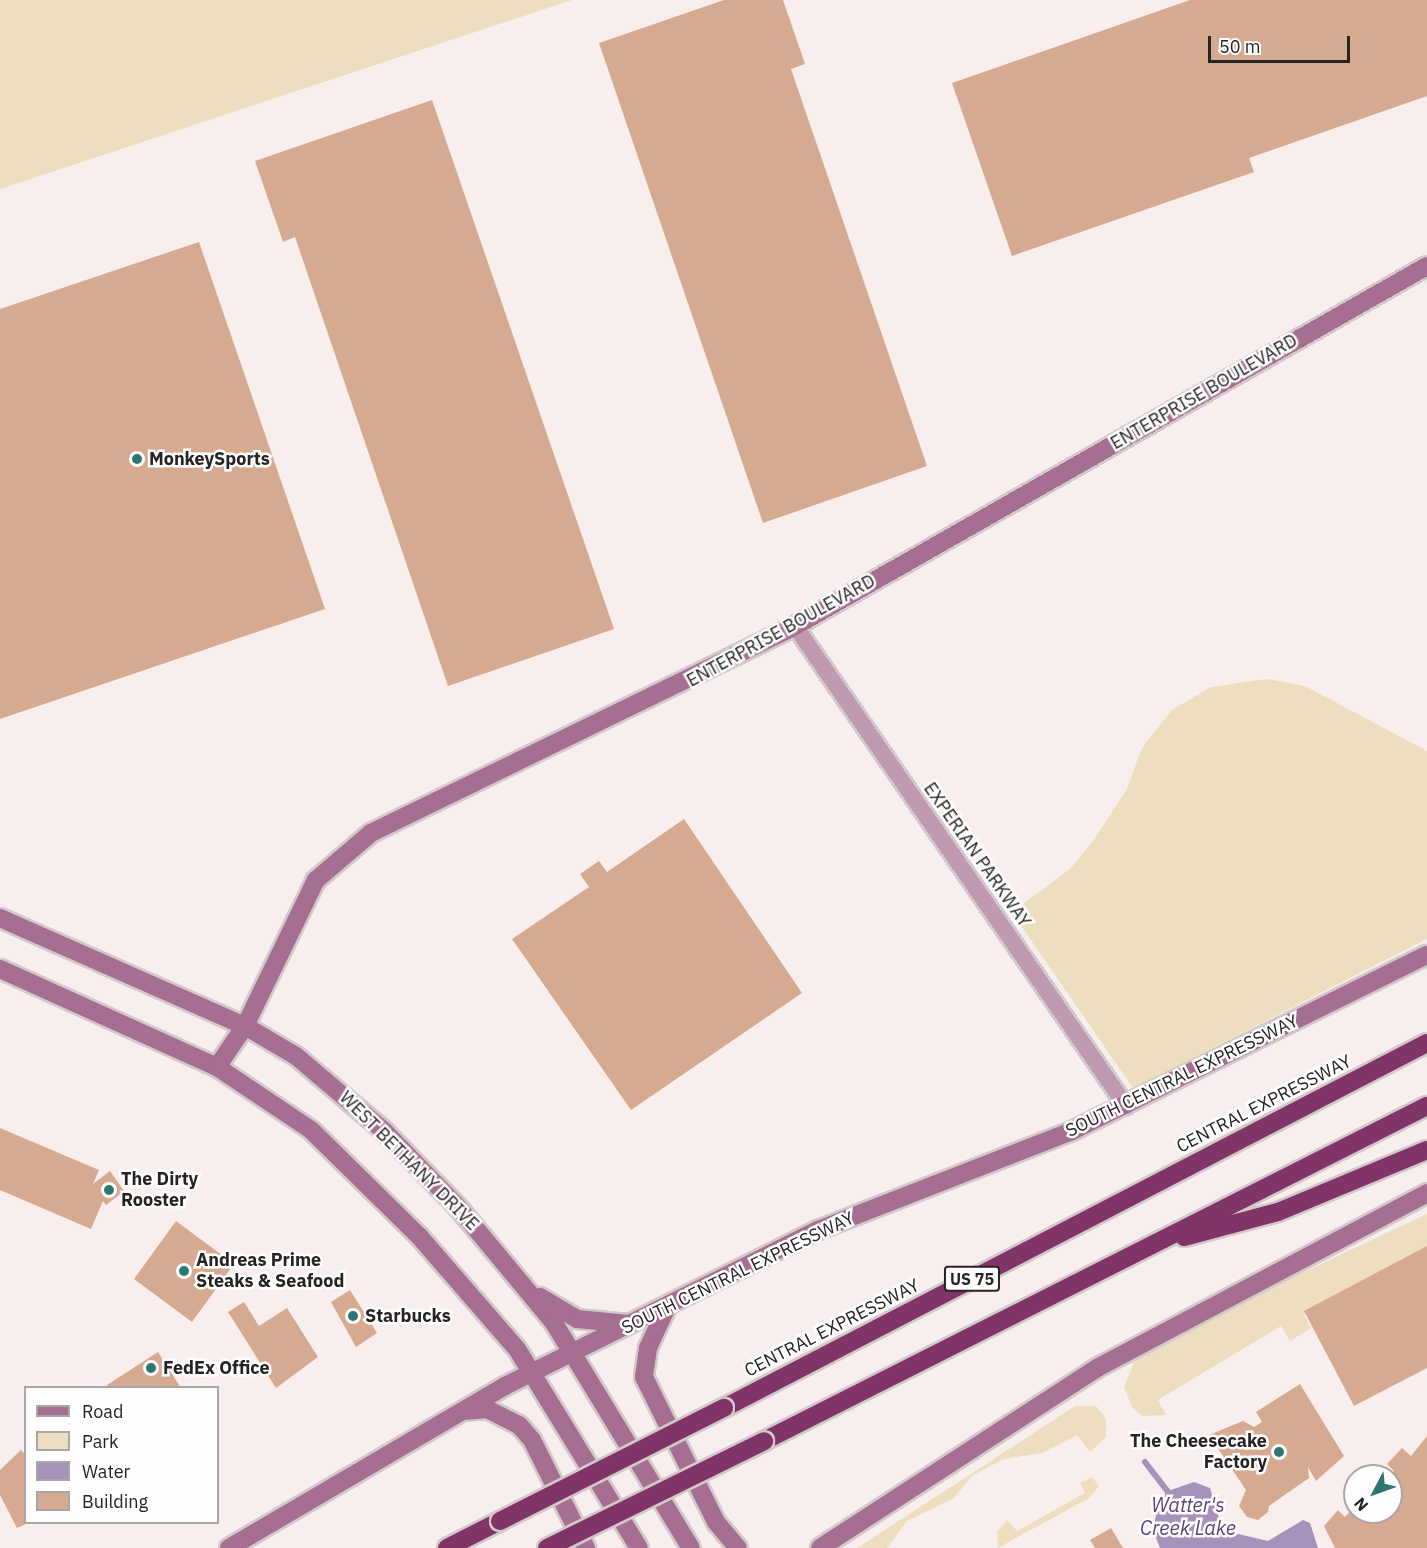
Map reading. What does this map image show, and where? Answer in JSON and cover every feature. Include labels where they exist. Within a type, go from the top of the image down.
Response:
[{"type":"highway","name":"CENTRAL EXPRESSWAY","points":[[447,1548],[724,1408],[1426,1043]]},
{"type":"highway","name":"US 75","points":[[547,1548],[1427,1106]]},
{"type":"highway","points":[[1147,1246],[1278,1212],[1427,1150]]},
{"type":"main road","name":"ENTERPRISE BOULEVARD","points":[[217,1067],[245,1026],[316,880],[334,860],[378,830],[795,626],[1427,266]]},
{"type":"main road","name":"WEST BETHANY DRIVE","points":[[0,918],[245,1026],[296,1056],[384,1131],[528,1289],[575,1353],[691,1548]]},
{"type":"main road","name":"SOUTH CENTRAL EXPRESSWAY","points":[[229,1548],[458,1412],[818,1230],[1126,1106],[1427,955]]},
{"type":"main road","points":[[0,969],[217,1067],[311,1130],[364,1178],[480,1303],[534,1373],[639,1548]]},
{"type":"main road","points":[[820,1548],[1097,1368],[1427,1193]]},
{"type":"main road","points":[[528,1289],[577,1319],[631,1325]]},
{"type":"main road","points":[[667,1306],[648,1348],[644,1377],[716,1522],[738,1548]]},
{"type":"main road","points":[[458,1412],[487,1409],[526,1432],[586,1548]]},
{"type":"street","name":"EXPERIAN PARKWAY","points":[[795,626],[1126,1106]]},
{"type":"green space","points":[[0,0],[572,0],[0,189]]},
{"type":"green space","points":[[1267,679],[1305,686],[1427,751],[1427,939],[1133,1088],[1015,917],[1019,907],[1070,869],[1093,841],[1127,789],[1142,748],[1172,710],[1211,687]]},
{"type":"green space","points":[[1427,1214],[1427,1252],[1304,1315],[1311,1328],[1290,1341],[1281,1326],[1158,1400],[1166,1415],[1142,1416],[1132,1407],[1124,1387],[1134,1362],[1236,1304]]},
{"type":"green space","points":[[1075,1406],[1096,1406],[1106,1419],[1106,1437],[1090,1452],[1077,1435],[1042,1453],[1004,1459],[972,1476],[954,1498],[907,1521],[887,1548],[857,1548]]},
{"type":"green space","points":[[1092,1477],[1099,1486],[1089,1498],[998,1548],[997,1532],[1007,1520],[1017,1531],[1085,1493],[1080,1483]]},
{"type":"water","name":"Watter's Creek Lake","points":[[1194,1482],[1210,1488],[1220,1521],[1234,1533],[1268,1541],[1303,1520],[1310,1523],[1318,1548],[1160,1548],[1153,1530],[1159,1501],[1168,1491]]},
{"type":"building","points":[[724,0],[783,0],[805,64],[791,69],[927,466],[763,523],[599,43]]},
{"type":"building","points":[[1190,0],[1427,0],[1427,96],[1249,158],[1254,172],[1012,256],[952,83]]},
{"type":"building","points":[[432,100],[614,629],[448,686],[295,237],[283,242],[255,161]]},
{"type":"building","name":"MonkeySports","points":[[199,242],[325,609],[0,719],[0,309]]},
{"type":"building","points":[[684,819],[802,993],[631,1110],[512,939],[589,887],[580,874],[599,861],[607,872]]},
{"type":"building","points":[[0,1128],[99,1170],[93,1184],[110,1171],[124,1191],[106,1205],[103,1201],[91,1229],[0,1190]]},
{"type":"building","name":"Andreas Prime Steaks & Seafood","points":[[176,1221],[234,1264],[192,1322],[134,1279]]},
{"type":"building","points":[[1427,1246],[1427,1368],[1354,1406],[1304,1311]]},
{"type":"building","name":"Starbucks","points":[[350,1290],[377,1333],[356,1347],[331,1302]]},
{"type":"building","points":[[244,1302],[259,1326],[287,1308],[318,1357],[276,1388],[228,1312]]},
{"type":"building","name":"FedEx Office","points":[[158,1352],[180,1386],[108,1386]]},
{"type":"building","name":"The Cheesecake Factory","points":[[1300,1384],[1344,1456],[1316,1481],[1308,1467],[1309,1478],[1269,1506],[1268,1512],[1258,1520],[1247,1517],[1239,1506],[1246,1490],[1209,1435],[1243,1421],[1254,1427],[1262,1422],[1256,1412]]},
{"type":"building","points":[[1427,1436],[1427,1548],[1335,1548],[1324,1526],[1338,1510],[1343,1515],[1343,1524],[1403,1524],[1403,1464],[1387,1464],[1402,1448],[1411,1456]]},
{"type":"building","points":[[21,1450],[24,1453],[24,1524],[26,1524],[17,1528],[0,1495],[0,1470]]},
{"type":"building","points":[[1111,1528],[1123,1548],[1095,1548],[1090,1540]]},
{"type":"waterway","points":[[1145,1462],[1172,1497]]},
{"type":"place","name":"MonkeySports","points":[[137,459]]},
{"type":"place","name":"The Dirty Rooster","points":[[109,1190]]},
{"type":"place","name":"Andreas Prime Steaks & Seafood","points":[[184,1271]]},
{"type":"place","name":"Starbucks","points":[[353,1316]]},
{"type":"place","name":"FedEx Office","points":[[151,1368]]},
{"type":"place","name":"The Cheesecake Factory","points":[[1279,1452]]}]
